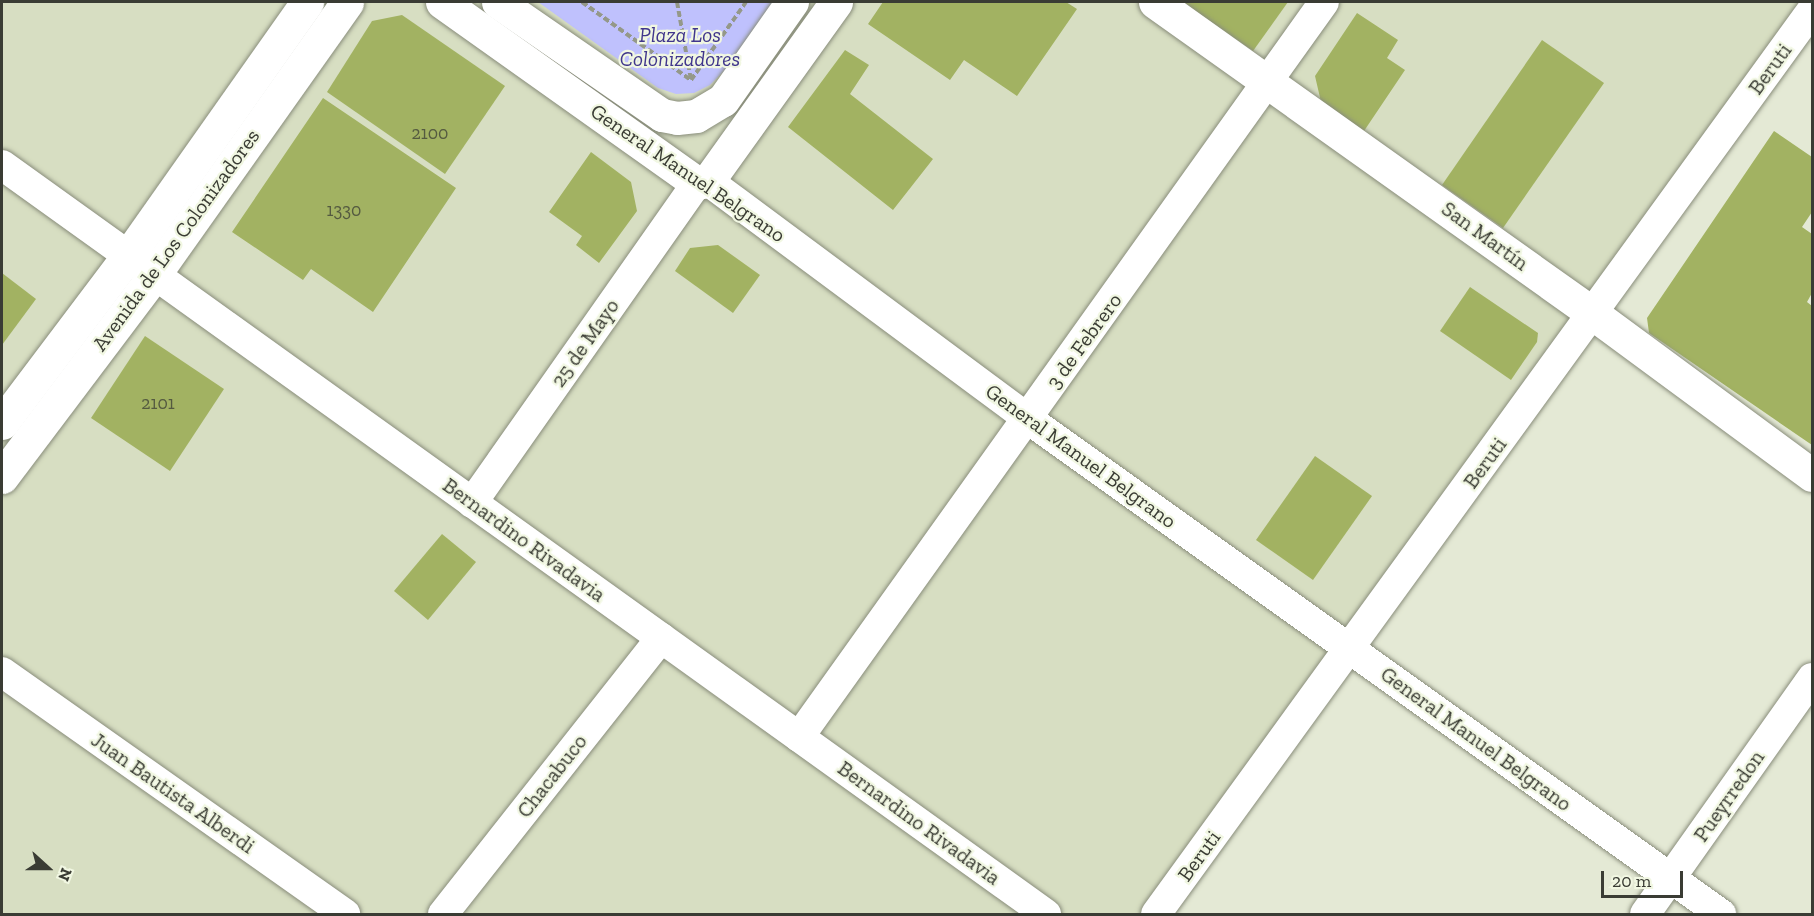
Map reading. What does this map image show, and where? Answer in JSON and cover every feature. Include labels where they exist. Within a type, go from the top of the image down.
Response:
[{"type":"main road","name":"Avenida de Los Colonizadores","points":[[2,423],[128,256],[307,2]]},
{"type":"main road","name":"Avenida de Los Colonizadores","points":[[2,477],[154,275],[347,2]]},
{"type":"main road","name":"General Manuel Belgrano","points":[[442,2],[703,182]]},
{"type":"main road","name":"General Manuel Belgrano","points":[[498,2],[662,115],[687,117]]},
{"type":"main road","points":[[687,117],[723,100],[792,2]]},
{"type":"main road","name":"25 de Mayo","points":[[703,182],[836,2]]},
{"type":"main road","name":"San Martín","points":[[1155,2],[1592,313],[1812,475]]},
{"type":"street","name":"3 de Febrero","points":[[799,737],[1324,2]]},
{"type":"street","name":"Beruti","points":[[1156,915],[1351,650],[1812,10]]},
{"type":"street","name":"Bernardino Rivadavia","points":[[2,165],[1046,915]]},
{"type":"street","name":"General Manuel Belgrano","points":[[703,182],[1028,419],[1721,915]]},
{"type":"street","name":"25 de Mayo","points":[[472,503],[703,182]]},
{"type":"street","name":"Chacabuco","points":[[443,915],[661,638]]},
{"type":"street","name":"Juan Bautista Alberdi","points":[[2,672],[345,915]]},
{"type":"street","name":"Pueyrredon","points":[[1645,915],[1812,678]]},
{"type":"path","points":[[582,2],[691,80]]},
{"type":"path","points":[[677,2],[691,80],[687,117]]},
{"type":"path","points":[[691,80],[746,2]]},
{"type":"shaded area","points":[[2,2],[1812,2],[1155,914],[2,914]]},
{"type":"green space","name":"Plaza Los Colonizadores","points":[[538,2],[773,2],[725,70],[710,85],[694,93],[676,94],[658,88]]},
{"type":"building","points":[[883,2],[1066,2],[1077,9],[1017,96],[964,60],[950,80],[868,24]]},
{"type":"building","points":[[1187,2],[1288,2],[1253,51],[1185,4]]},
{"type":"building","points":[[1357,13],[1398,40],[1387,58],[1405,70],[1364,131],[1321,102],[1315,76]]},
{"type":"building","points":[[402,15],[505,86],[445,174],[327,92],[372,21]]},
{"type":"building","points":[[1542,40],[1604,83],[1503,228],[1442,185]]},
{"type":"building","points":[[845,50],[869,65],[850,94],[933,159],[893,210],[788,127]]},
{"type":"building","points":[[323,98],[456,188],[373,312],[311,269],[303,280],[232,232]]},
{"type":"building","points":[[1774,131],[1812,157],[1812,212],[1802,227],[1812,234],[1812,293],[1807,302],[1812,306],[1812,445],[1649,333],[1647,318]]},
{"type":"building","points":[[591,152],[631,182],[637,211],[599,263],[576,245],[582,236],[549,212]]},
{"type":"building","points":[[718,245],[760,275],[733,313],[675,271],[690,248]]},
{"type":"building","points":[[2,273],[36,299],[2,345]]},
{"type":"building","points":[[1470,287],[1538,333],[1537,342],[1511,380],[1440,331]]},
{"type":"building","points":[[145,336],[224,389],[170,471],[91,418]]},
{"type":"building","points":[[1315,456],[1372,496],[1313,580],[1256,540]]},
{"type":"building","points":[[442,534],[476,562],[428,620],[394,591]]}]
